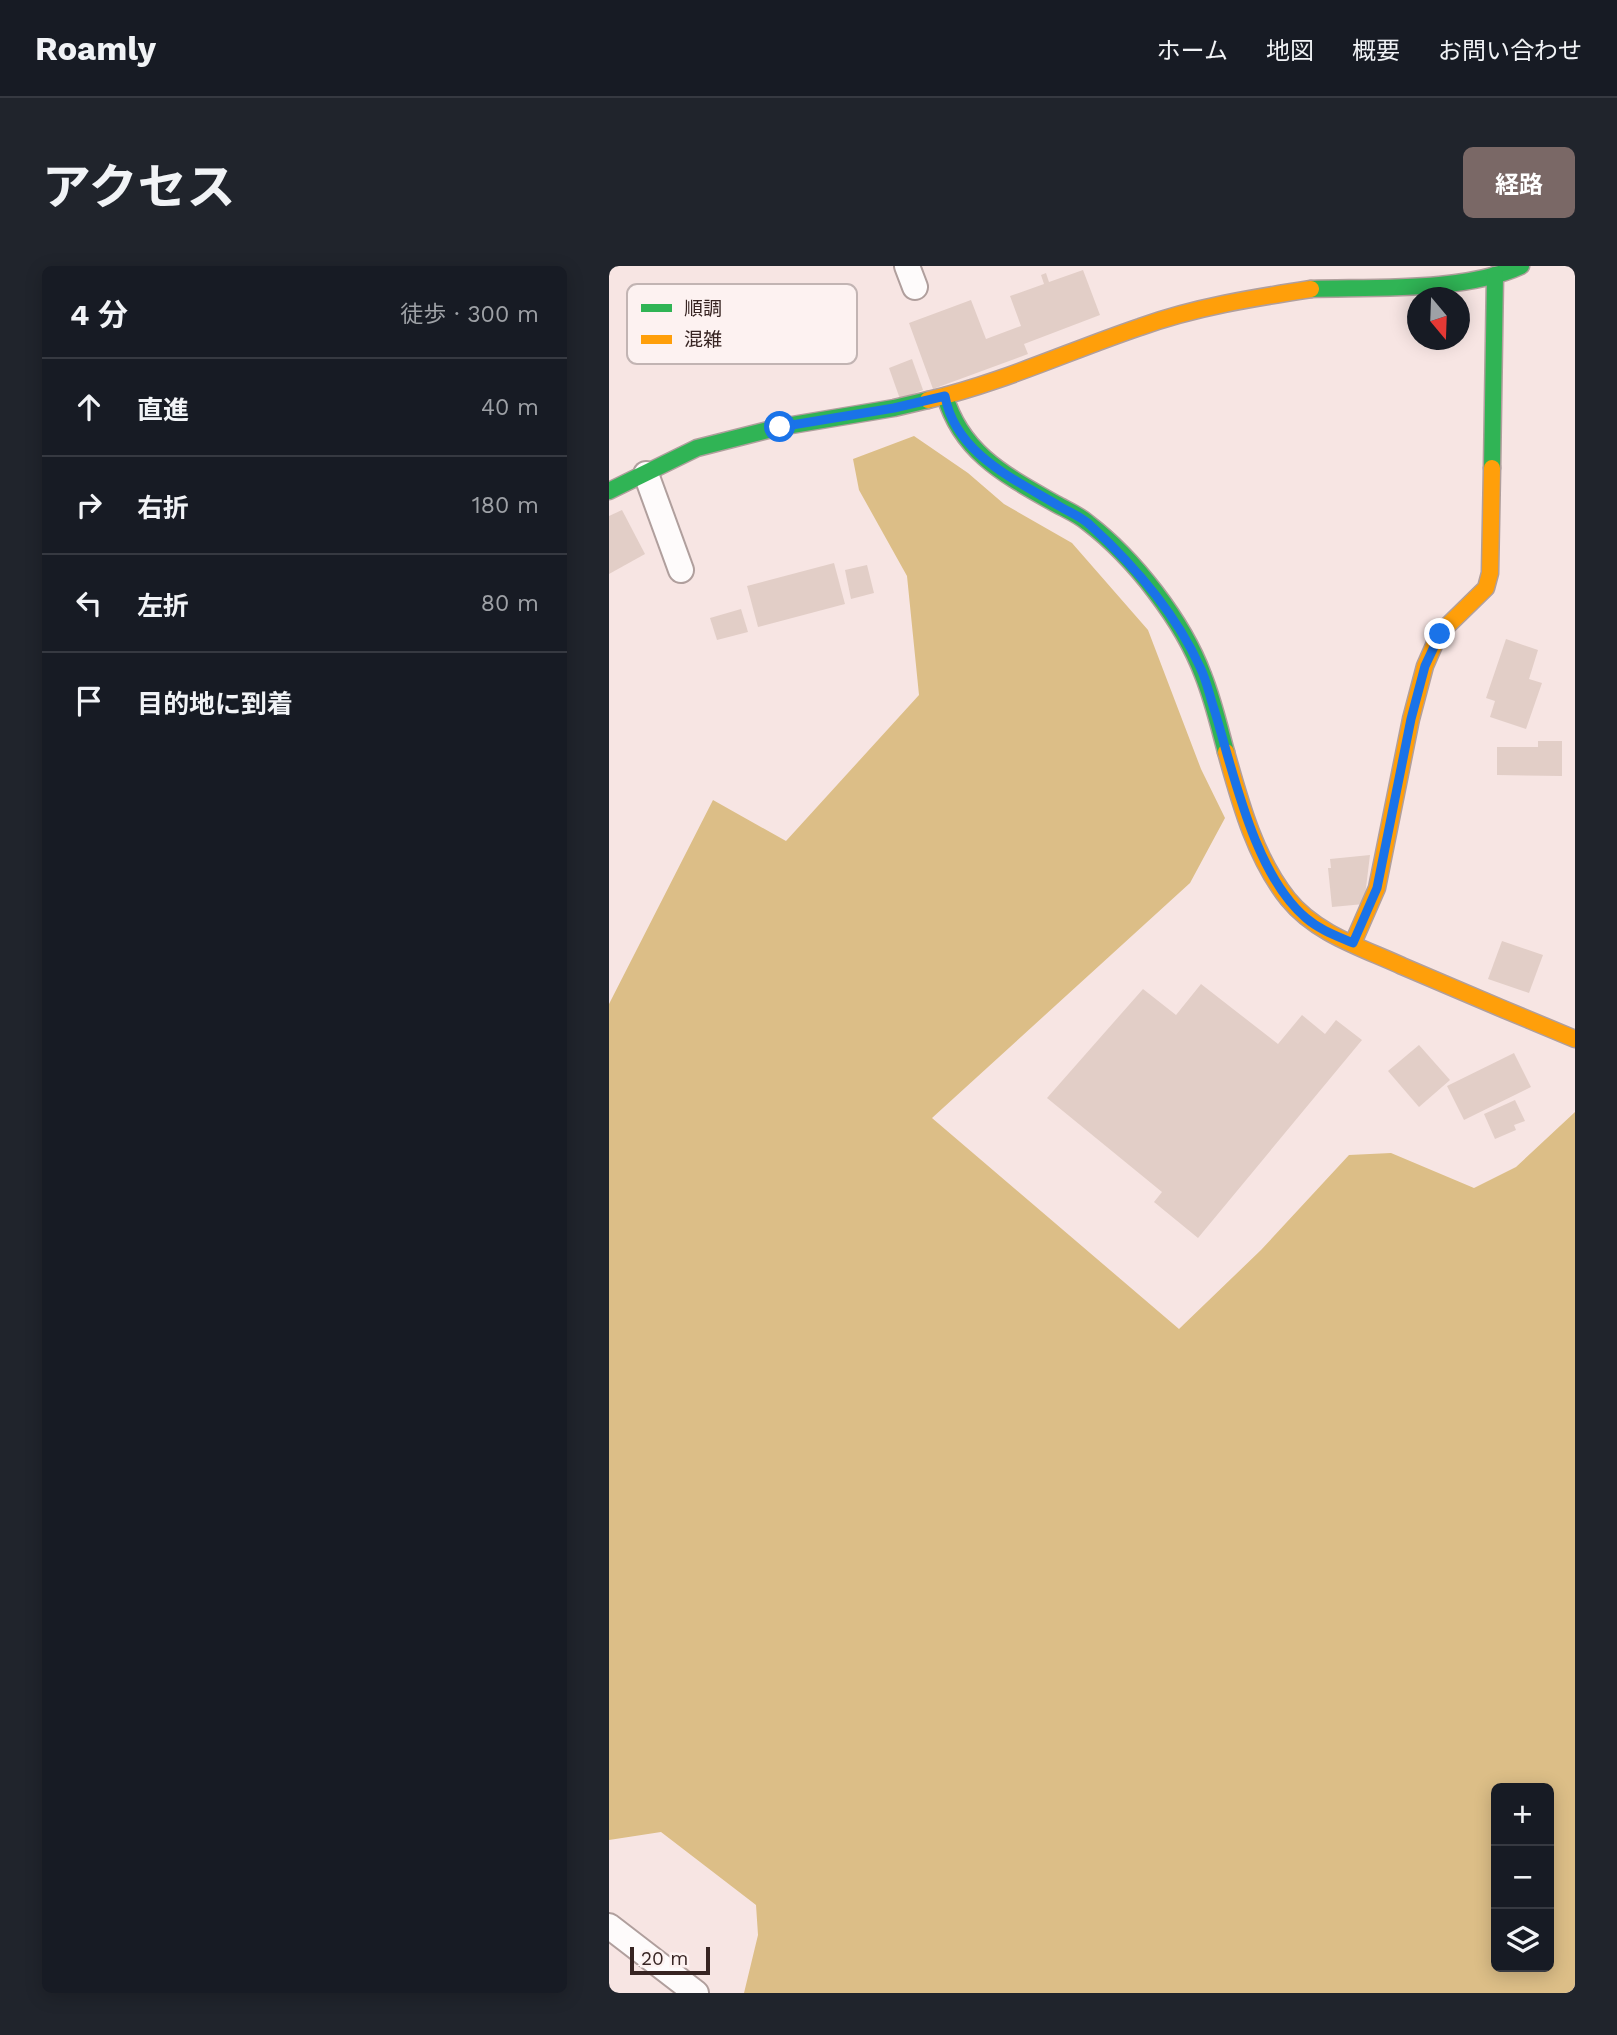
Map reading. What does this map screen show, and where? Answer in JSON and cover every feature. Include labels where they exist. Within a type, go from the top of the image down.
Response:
[{"type":"street","points":[[609,491],[697,448],[780,427],[894,408],[945,396],[1022,371],[1142,326],[1227,302],[1311,289],[1441,285],[1495,275],[1521,266]]},
{"type":"street","points":[[1353,943],[1377,888],[1411,719],[1425,666],[1440,634],[1486,588],[1490,573],[1495,275]]},
{"type":"street","points":[[945,396],[953,422],[981,455],[997,470],[1088,523],[1165,605],[1201,668],[1243,804],[1263,857],[1293,905],[1329,933],[1479,1000],[1575,1039]]},
{"type":"street","points":[[646,474],[681,570]]},
{"type":"street","points":[[609,1926],[696,1993]]},
{"type":"shaded area","points":[[914,436],[968,473],[1004,504],[1072,543],[1148,630],[1201,769],[1225,818],[1190,883],[932,1118],[1179,1329],[1261,1250],[1349,1155],[1391,1153],[1474,1188],[1516,1167],[1575,1112],[1575,1993],[744,1993],[758,1935],[756,1905],[661,1832],[609,1840],[609,1004],[713,800],[786,841],[919,695],[907,576],[859,490],[853,459]]},
{"type":"building","points":[[1083,270],[1100,315],[1024,344],[1028,354],[933,389],[909,323],[971,300],[986,339],[1021,326],[1010,296],[1044,284],[1041,275],[1046,273],[1049,282]]},
{"type":"building","points":[[912,359],[923,390],[900,399],[889,368]]},
{"type":"building","points":[[622,510],[645,554],[609,574],[609,516]]},
{"type":"building","points":[[834,563],[845,604],[758,627],[747,586]]},
{"type":"building","points":[[867,565],[874,593],[851,599],[845,570]]},
{"type":"building","points":[[741,609],[748,632],[717,640],[710,618]]},
{"type":"building","points":[[1506,639],[1538,650],[1529,679],[1542,683],[1526,729],[1490,717],[1495,701],[1486,698]]},
{"type":"building","points":[[1538,741],[1562,741],[1562,776],[1497,775],[1497,747],[1538,747]]},
{"type":"building","points":[[1370,855],[1364,904],[1332,907],[1328,868],[1331,868],[1330,859]]},
{"type":"building","points":[[1502,941],[1543,955],[1529,993],[1488,979]]},
{"type":"building","points":[[1201,984],[1278,1044],[1302,1015],[1325,1034],[1336,1020],[1362,1040],[1198,1238],[1154,1202],[1162,1192],[1047,1098],[1143,989],[1176,1015]]},
{"type":"building","points":[[1419,1045],[1450,1080],[1419,1107],[1388,1071]]},
{"type":"building","points":[[1514,1053],[1531,1087],[1464,1120],[1447,1086]]},
{"type":"building","points":[[1515,1100],[1525,1121],[1514,1125],[1516,1130],[1495,1139],[1484,1114]]},
{"type":"traffic: fast","points":[[1311,289],[1446,284],[1473,280],[1521,266]]},
{"type":"traffic: fast","points":[[1492,468],[1495,275]]},
{"type":"traffic: fast","points":[[945,396],[963,433],[988,461],[1084,520],[1123,554],[1155,592],[1194,654],[1210,694],[1226,752]]},
{"type":"traffic: fast","points":[[609,491],[697,448],[780,427],[928,400]]},
{"type":"traffic: slow","points":[[928,400],[982,385],[1161,320],[1246,300],[1311,289]]},
{"type":"traffic: slow","points":[[1353,943],[1377,888],[1411,719],[1425,666],[1439,634],[1486,588],[1490,573],[1492,468]]},
{"type":"traffic: slow","points":[[1226,752],[1243,810],[1266,866],[1288,899],[1312,922],[1356,946],[1575,1039]]},
{"type":"route","points":[[780,427],[894,408],[945,396],[953,422],[997,470],[1088,523],[1165,605],[1201,668],[1243,804],[1263,857],[1275,880],[1293,905],[1308,919],[1329,933],[1353,943],[1377,888],[1411,719],[1425,666],[1440,634]]}]
